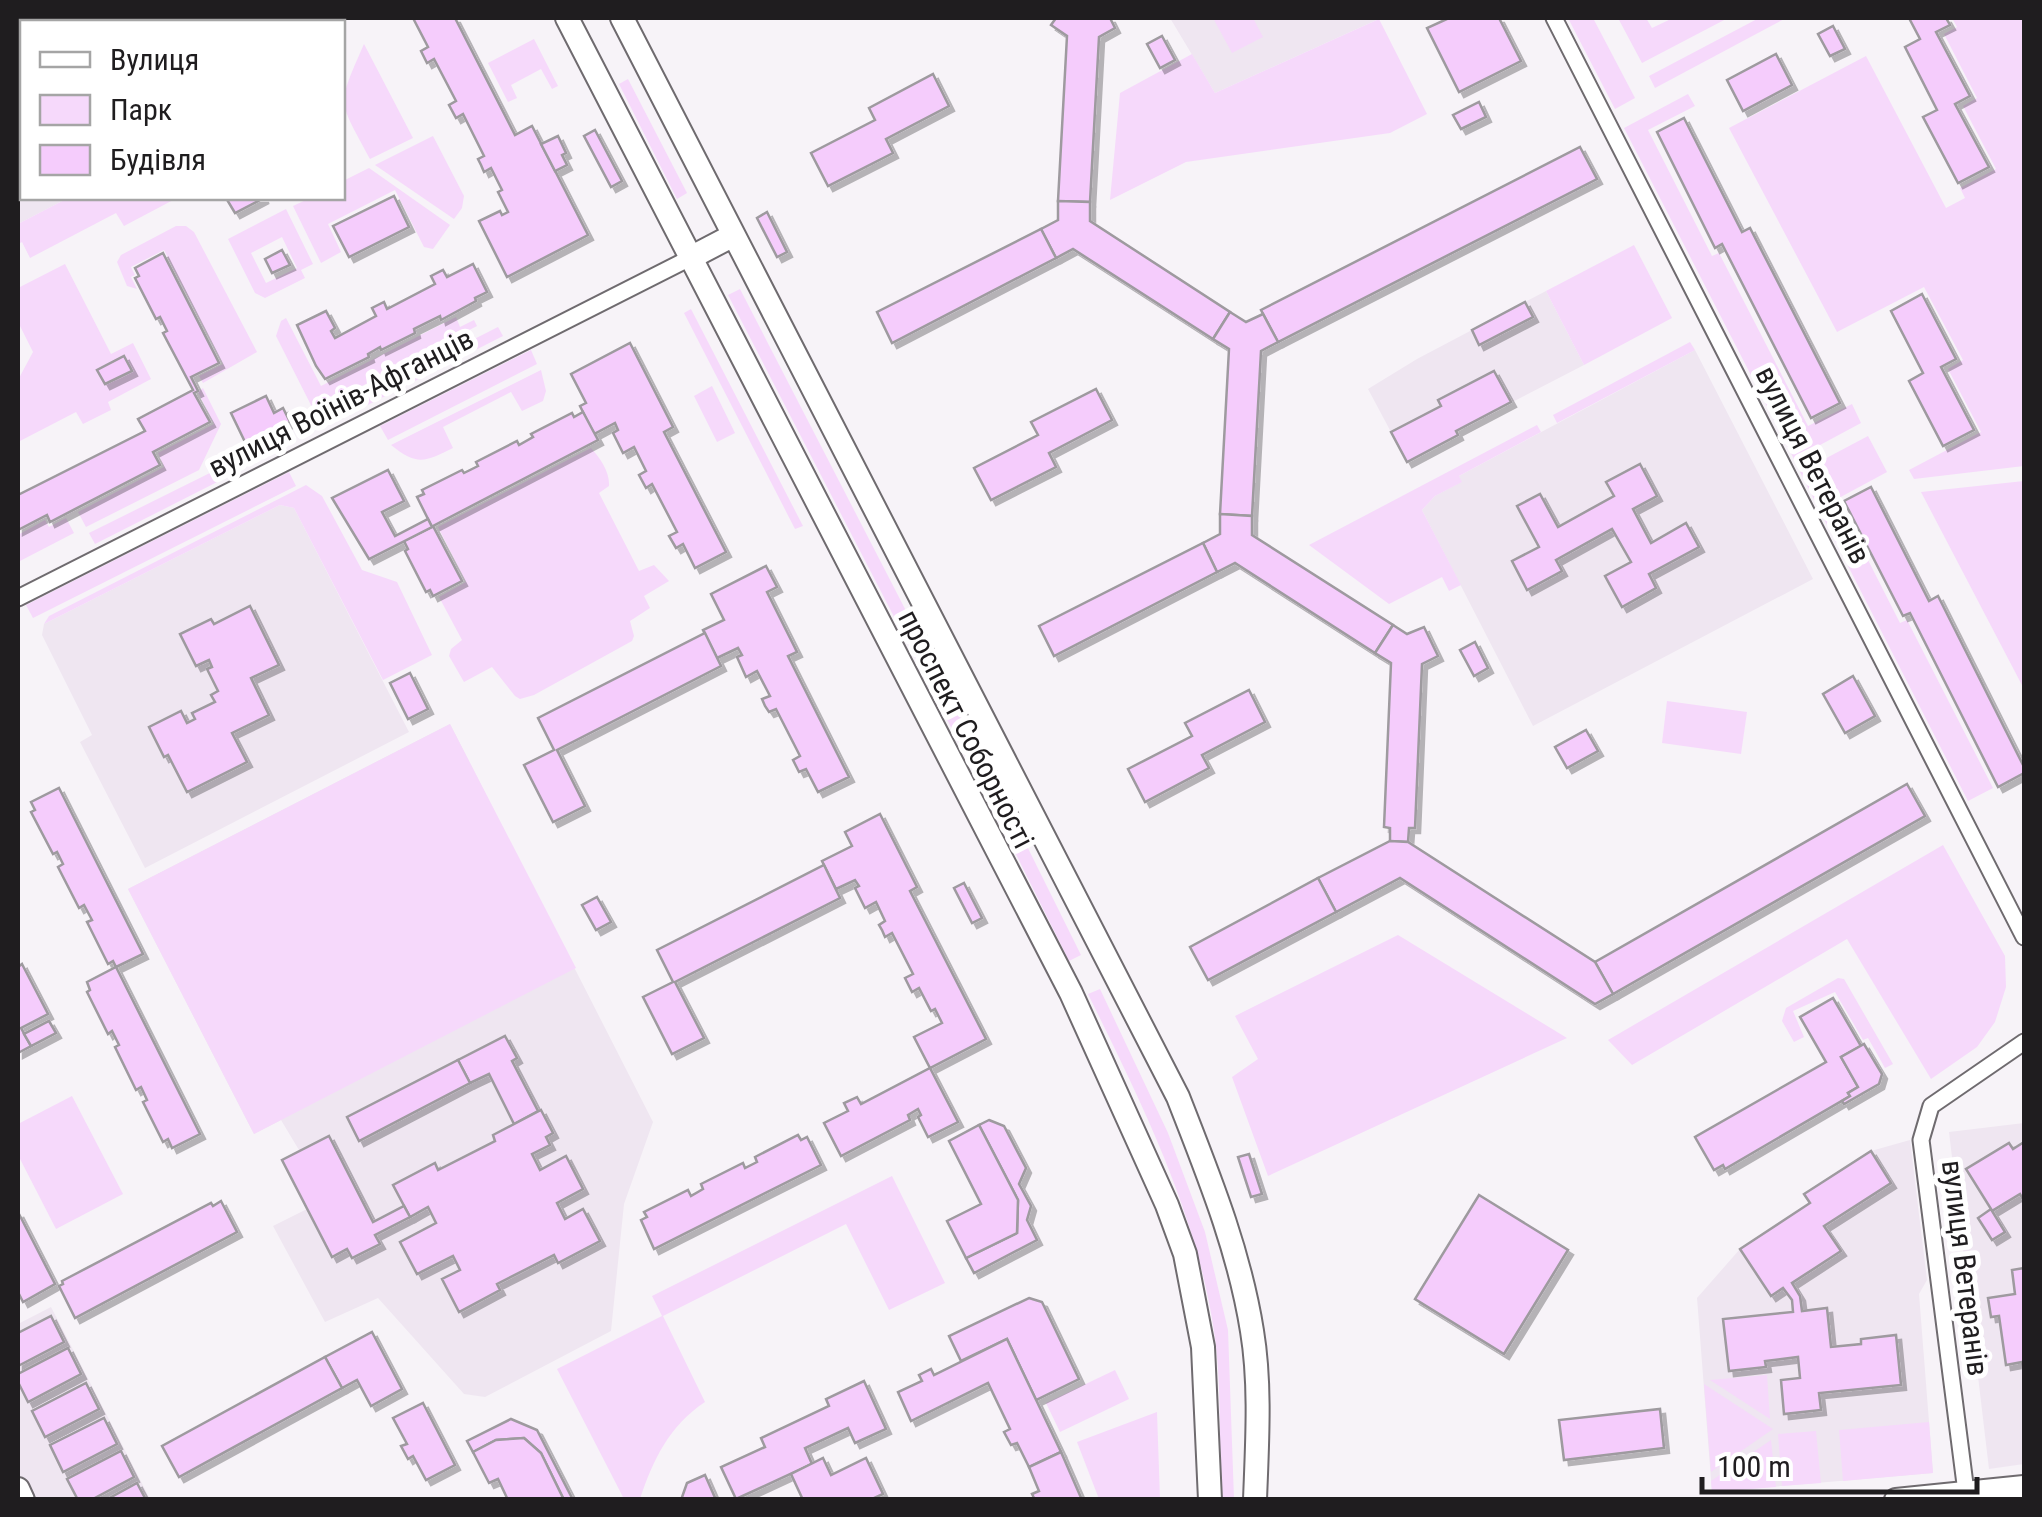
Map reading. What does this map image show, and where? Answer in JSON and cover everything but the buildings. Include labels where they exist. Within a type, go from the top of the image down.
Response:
[{"type":"main road","name":"проспект Соборності","points":[[567,18],[1071,994],[1167,1205],[1184,1254],[1203,1346],[1210,1500]]},
{"type":"main road","name":"проспект Соборності","points":[[627,19],[732,236],[1178,1098],[1232,1240],[1253,1334],[1255,1500]]},
{"type":"main road","points":[[690,258],[732,236]]},
{"type":"main road","points":[[1071,994],[1113,974]]},
{"type":"main road","points":[[1896,1500],[2024,1488]]},
{"type":"main road","points":[[18,1489],[23,1500]]},
{"type":"street","name":"вулиця Ветеранів","points":[[1554,18],[2024,937]]},
{"type":"street","name":"вулиця Воїнів-Афганців","points":[[18,598],[690,258]]},
{"type":"street","name":"вулиця Ветеранів","points":[[1966,1492],[1921,1140],[1931,1106],[2024,1042]]},
{"type":"shaded area","points":[[18,18],[76,18],[20,20],[20,200],[64,200],[18,224]]},
{"type":"shaded area","points":[[1170,18],[1381,18],[1215,93]]},
{"type":"shaded area","points":[[1546,291],[1584,365],[1456,431],[1458,435],[1407,462],[1368,389]]},
{"type":"shaded area","points":[[1695,350],[1813,579],[1533,726],[1422,510],[1435,496],[1461,482],[1459,476]]},
{"type":"shaded area","points":[[280,505],[294,508],[409,732],[145,868],[80,742],[92,735],[42,635],[44,624]]},
{"type":"shaded area","points":[[450,724],[653,1122],[624,1204],[611,1331],[485,1397],[464,1394],[378,1298],[325,1322],[273,1226],[307,1209],[282,1160],[299,1150],[281,1120],[254,1134],[128,889]]},
{"type":"shaded area","points":[[2024,1123],[2024,1464],[1989,1469],[1949,1132]]},
{"type":"shaded area","points":[[1910,1140],[1927,1280],[1919,1294],[1933,1473],[1712,1492],[1697,1298],[1740,1249],[1810,1204],[1871,1151]]},
{"type":"shaded area","points":[[51,1307],[150,1499],[18,1500],[18,1324]]},
{"type":"green space","points":[[1213,18],[1253,18],[1263,37],[1232,53]]},
{"type":"green space","points":[[1568,18],[1593,18],[1635,98],[1615,109]]},
{"type":"green space","points":[[1618,18],[1646,18],[1652,28],[1673,18],[1728,18],[1642,63]]},
{"type":"green space","points":[[1759,18],[1786,18],[1655,88],[1649,76]]},
{"type":"green space","points":[[1952,18],[2024,18],[2024,466],[1914,479],[1909,470],[1981,432],[1948,369],[1963,360],[1924,287],[1837,332],[1729,128],[1866,56],[1946,208],[1965,198],[1960,188],[1996,169],[1963,106],[1977,98],[1944,34],[1957,27]]},
{"type":"green space","points":[[1379,19],[1427,114],[1390,133],[1186,162],[1110,200],[1120,93],[1192,54],[1215,93]]},
{"type":"green space","points":[[534,39],[558,86],[552,89],[541,69],[511,85],[517,98],[508,102],[488,63]]},
{"type":"green space","points":[[364,44],[413,138],[370,159],[345,106],[349,80]]},
{"type":"green space","points":[[628,79],[687,193],[677,199],[619,84]]},
{"type":"green space","points":[[1688,94],[1695,106],[1648,130],[1712,256],[1719,253],[1808,426],[1852,404],[1861,423],[1794,459],[1624,128]]},
{"type":"green space","points":[[433,136],[464,196],[454,219],[375,165]]},
{"type":"green space","points":[[369,168],[450,225],[433,249],[424,247],[395,190],[328,224],[341,252],[321,263],[293,206],[306,200],[345,200],[345,180]]},
{"type":"green space","points":[[64,200],[173,200],[124,226],[116,213],[30,258],[22,242],[18,244],[18,224]]},
{"type":"green space","points":[[286,209],[313,264],[301,270],[305,278],[265,298],[255,293],[228,239]],"holes":[[[282,237],[297,268],[266,283],[251,253]]]},
{"type":"green space","points":[[176,226],[186,226],[194,232],[257,352],[203,383],[199,376],[223,364],[164,250],[131,267],[137,289],[127,286],[117,262],[121,255]]},
{"type":"green space","points":[[1634,245],[1672,318],[1584,365],[1546,291]]},
{"type":"green space","points":[[65,264],[111,354],[133,343],[151,379],[108,402],[111,410],[83,424],[76,412],[18,442],[18,380],[33,352],[18,322],[18,288]]},
{"type":"green space","points":[[740,289],[1000,793],[988,799],[728,295]]},
{"type":"green space","points":[[691,309],[803,526],[795,529],[684,313]]},
{"type":"green space","points":[[456,317],[460,327],[474,320],[477,326],[314,411],[276,336],[286,318],[321,386]]},
{"type":"green space","points":[[498,327],[503,336],[346,416],[330,424],[318,418]]},
{"type":"green space","points":[[1690,342],[1695,350],[1557,423],[1553,415]]},
{"type":"green space","points":[[531,350],[537,364],[388,440],[380,426]]},
{"type":"green space","points":[[541,370],[546,391],[543,401],[522,411],[511,392],[443,427],[453,448],[421,460],[391,445]]},
{"type":"green space","points":[[712,386],[735,433],[717,442],[694,396]]},
{"type":"green space","points":[[203,388],[221,424],[199,470],[86,527],[78,512],[164,467],[158,453],[214,424],[198,392]]},
{"type":"green space","points":[[1537,425],[1541,432],[1459,476],[1462,482],[1435,496],[1422,510],[1461,585],[1449,591],[1442,577],[1389,604],[1309,545]]},
{"type":"green space","points":[[1868,436],[1887,472],[1837,499],[1900,623],[1907,620],[1993,788],[1968,801],[1800,472]]},
{"type":"green space","points":[[591,448],[609,481],[609,486],[599,493],[639,571],[654,565],[669,581],[644,596],[650,608],[630,621],[632,641],[534,695],[520,699],[515,696],[492,667],[464,682],[449,656],[462,640],[439,597],[466,582],[438,527]]},
{"type":"green space","points":[[232,462],[235,473],[95,544],[89,533]]},
{"type":"green space","points":[[289,472],[296,486],[33,618],[26,605]]},
{"type":"green space","points":[[2024,481],[2024,689],[1921,492]]},
{"type":"green space","points":[[306,485],[322,496],[362,570],[397,582],[432,655],[383,680],[294,508],[280,505],[44,624],[49,616]]},
{"type":"green space","points":[[66,518],[74,533],[18,562],[18,535],[45,520],[49,527]]},
{"type":"green space","points":[[1667,701],[1747,712],[1741,754],[1662,743]]},
{"type":"green space","points":[[450,724],[576,968],[254,1134],[128,889]]},
{"type":"green space","points":[[1008,808],[1081,955],[1069,961],[996,814]]},
{"type":"green space","points":[[1943,845],[2005,956],[2006,987],[1995,1022],[1977,1047],[1931,1079],[1847,939],[1632,1065],[1608,1040]]},
{"type":"green space","points":[[1398,935],[1567,1038],[1268,1176],[1232,1077],[1258,1059],[1235,1016]]},
{"type":"green space","points":[[1838,978],[1844,979],[1893,1064],[1885,1068],[1835,992],[1793,1011],[1804,1037],[1794,1042],[1782,1021],[1786,1008]]},
{"type":"green space","points":[[1100,989],[1168,1133],[1205,1232],[1228,1330],[1234,1499],[1221,1499],[1217,1351],[1206,1286],[1164,1158],[1088,994]]},
{"type":"green space","points":[[72,1096],[123,1194],[56,1229],[18,1155],[18,1124]]},
{"type":"green space","points":[[892,1176],[945,1283],[889,1310],[846,1224],[663,1316],[705,1402],[681,1422],[664,1445],[640,1499],[624,1499],[557,1369],[662,1316],[652,1296]]},
{"type":"green space","points":[[1115,1370],[1129,1399],[1060,1432],[1046,1403]]},
{"type":"green space","points":[[1767,1375],[1770,1419],[1710,1380]]},
{"type":"green space","points":[[1704,1384],[1773,1429],[1711,1472]]},
{"type":"green space","points":[[1157,1412],[1160,1499],[1099,1499],[1077,1442]]},
{"type":"green space","points":[[1929,1422],[1933,1473],[1843,1481],[1839,1430]]},
{"type":"green space","points":[[1816,1431],[1821,1483],[1782,1486],[1778,1434]]},
{"type":"green space","points":[[1771,1440],[1776,1487],[1712,1492],[1711,1481]]}]
